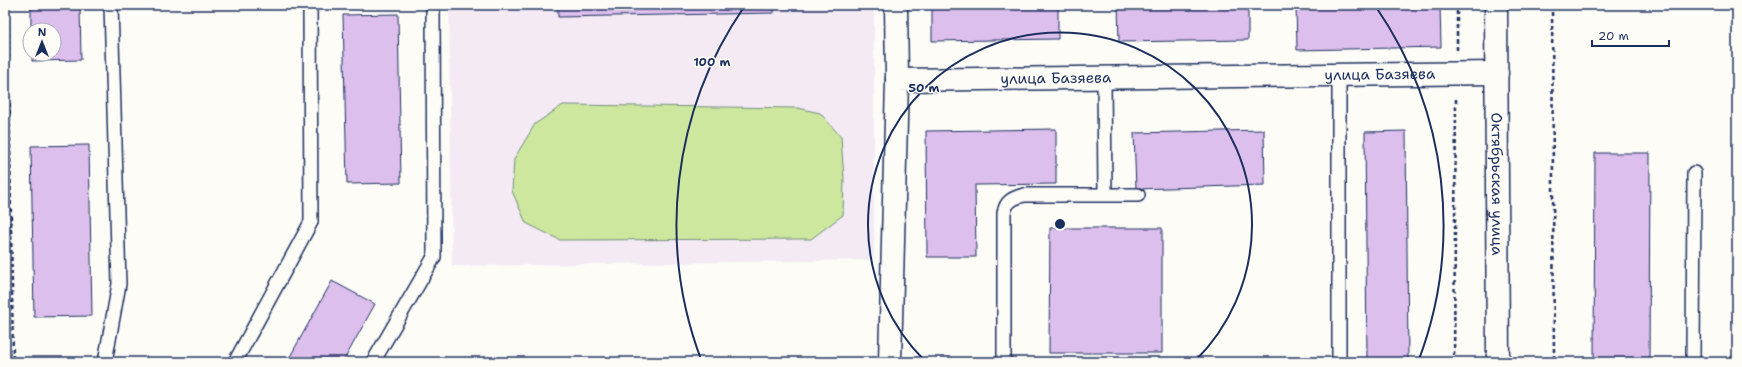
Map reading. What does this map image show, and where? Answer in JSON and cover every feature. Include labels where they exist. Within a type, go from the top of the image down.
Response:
[{"type":"street","points":[[890,362],[897,80],[896,5]]},
{"type":"street","name":"Октябрьская улица","points":[[1496,5],[1498,362]]},
{"type":"street","name":"улица Базяева","points":[[897,80],[1497,73]]},
{"type":"lane","points":[[105,362],[119,284],[111,5]]},
{"type":"lane","points":[[235,362],[311,222],[310,5]]},
{"type":"lane","points":[[373,362],[434,257],[432,5]]},
{"type":"lane","points":[[1339,75],[1339,362]]},
{"type":"lane","points":[[1104,78],[1105,195]]},
{"type":"lane","points":[[1693,362],[1694,173]]},
{"type":"lane","points":[[1004,362],[1004,213],[1006,205],[1014,198],[1024,196],[1138,195]]},
{"type":"path","points":[[8,5],[13,362]]},
{"type":"path","points":[[1454,362],[1457,5]]},
{"type":"path","points":[[1552,5],[1554,362]]},
{"type":"shaded area","points":[[449,5],[874,5],[874,260],[452,266]]},
{"type":"green space","points":[[563,105],[798,108],[820,113],[841,137],[844,179],[843,215],[811,239],[560,240],[526,223],[512,191],[514,159],[535,124]]},
{"type":"building","points":[[31,5],[80,5],[81,60],[62,60],[62,22],[31,22]]},
{"type":"building","points":[[558,5],[774,5],[774,13],[558,17]]},
{"type":"building","points":[[932,5],[1058,5],[1058,39],[932,41]]},
{"type":"building","points":[[1118,5],[1248,5],[1248,40],[1119,42]]},
{"type":"building","points":[[1296,5],[1440,5],[1441,47],[1297,50]]},
{"type":"building","points":[[398,14],[401,183],[347,184],[343,15]]},
{"type":"building","points":[[1056,129],[1056,184],[975,185],[976,257],[927,257],[926,131]]},
{"type":"building","points":[[1264,130],[1265,185],[1136,189],[1134,133]]},
{"type":"building","points":[[1406,131],[1408,362],[1367,362],[1365,132]]},
{"type":"building","points":[[89,145],[92,316],[34,317],[31,146]]},
{"type":"building","points":[[1595,153],[1650,153],[1649,362],[1594,362]]},
{"type":"building","points":[[1050,228],[1162,228],[1162,353],[1049,353]]},
{"type":"building","points":[[332,281],[375,304],[343,362],[287,362]]}]
